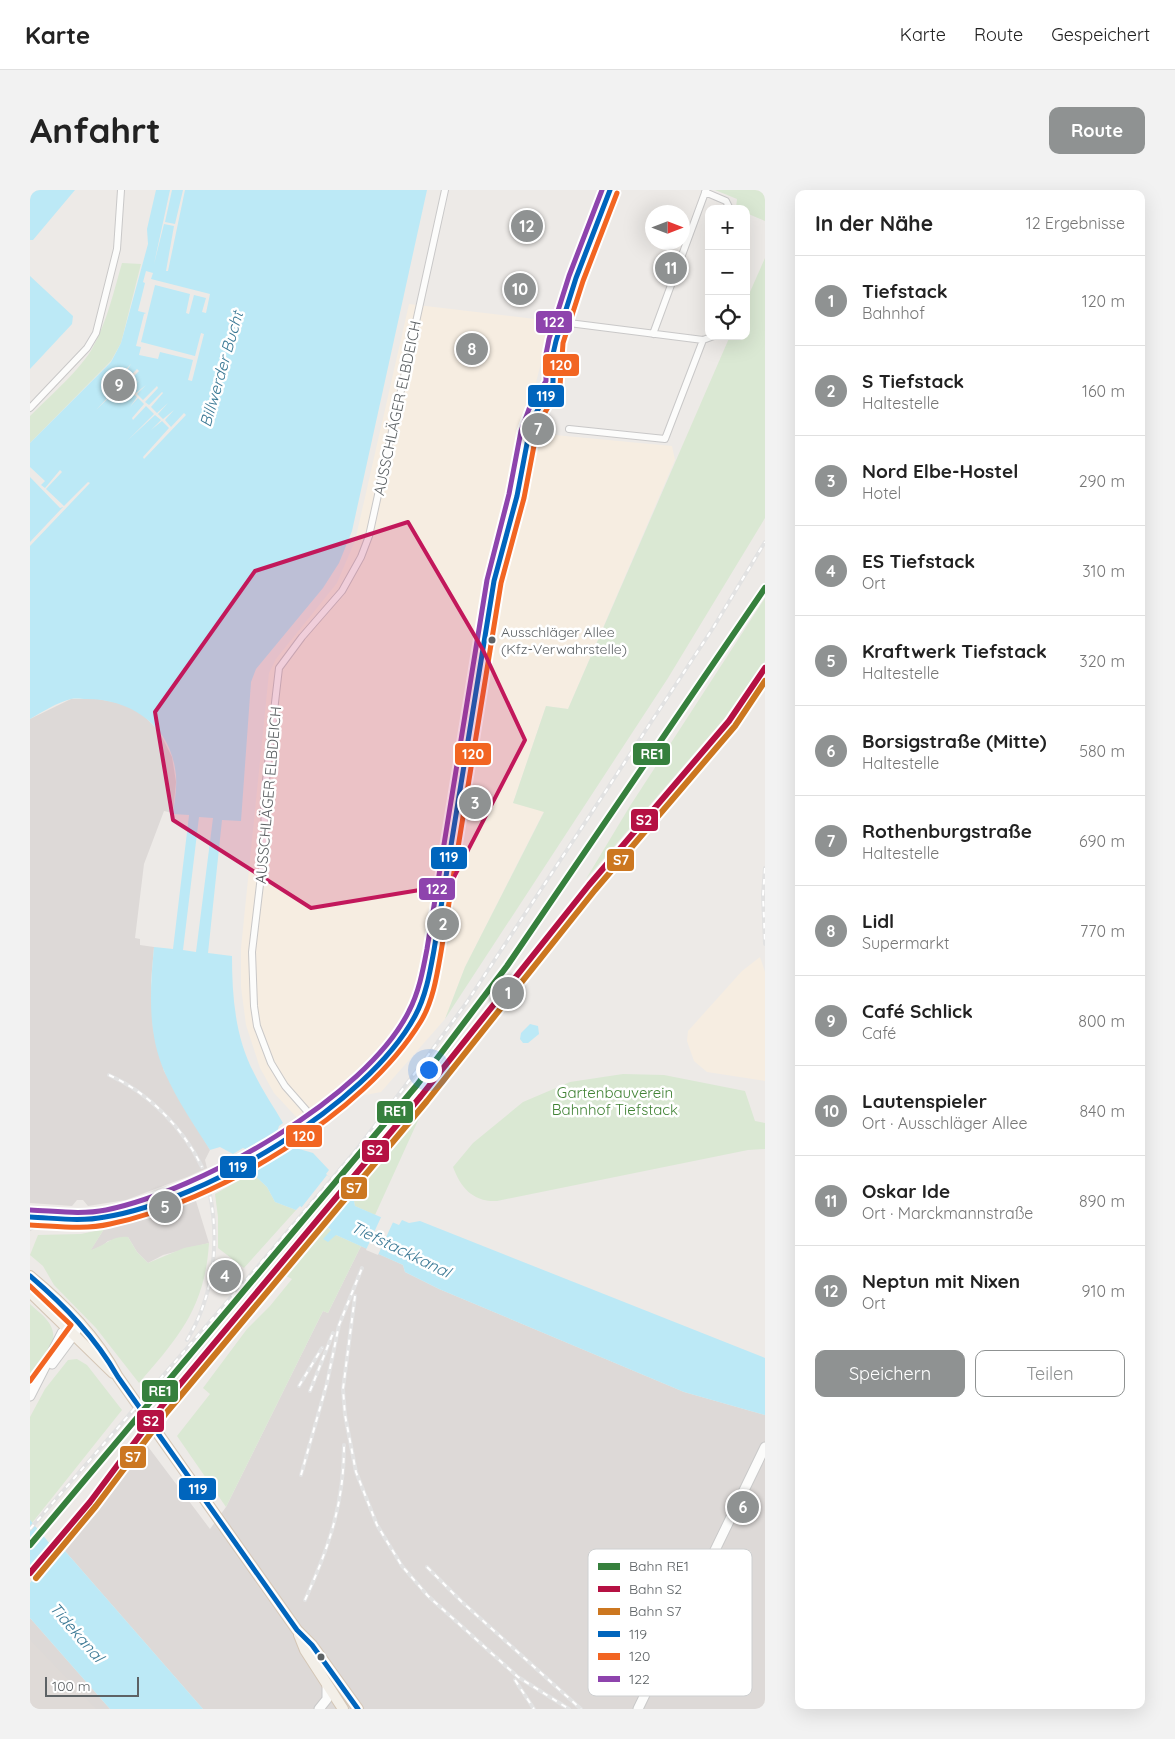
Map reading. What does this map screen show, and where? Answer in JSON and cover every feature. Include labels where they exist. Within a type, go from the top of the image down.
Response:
[{"type":"main road","points":[[30,1276],[80,1323],[104,1352],[118,1377],[297,1630],[312,1645],[358,1709]]},
{"type":"main road","points":[[30,1292],[96,1358],[118,1377]]},
{"type":"main road","points":[[297,1630],[305,1650],[344,1709]]},
{"type":"street","points":[[30,408],[87,348],[96,333],[117,249],[121,190]]},
{"type":"street","name":"AUSSCHLÄGER ELBDEICH","points":[[314,1119],[285,1086],[271,1063],[257,1026],[254,1006],[252,952],[265,842],[264,798],[279,668],[302,637],[342,591],[353,574],[366,543],[445,190]]},
{"type":"street","points":[[30,1217],[50,1220],[91,1219],[126,1213],[200,1185],[252,1158],[314,1119],[358,1084],[384,1059],[410,1023],[421,1000],[438,925],[491,594],[520,482],[529,434],[542,397],[561,322],[610,190]]},
{"type":"street","points":[[653,334],[705,191],[726,201],[728,205]]},
{"type":"street","points":[[561,322],[703,340],[665,439],[569,429]]},
{"type":"street","points":[[30,1225],[50,1220]]},
{"type":"street","points":[[30,1396],[43,1374],[61,1335],[71,1331],[80,1323]]},
{"type":"street","points":[[716,1549],[765,1447]]},
{"type":"street","points":[[319,1709],[327,1699],[327,1685]]},
{"type":"street","points":[[638,1709],[644,1696]]},
{"type":"highlighted area","points":[[408,522],[483,650],[525,740],[450,885],[311,908],[173,820],[155,712],[255,571]]},
{"type":"shaded area","points":[[409,304],[552,321],[523,432],[672,446],[675,460],[568,709],[546,706],[513,803],[544,811],[465,967],[445,1019],[381,1092],[360,1096],[312,1134],[274,1093],[260,1068],[246,1025],[241,987],[241,948],[269,673],[276,659],[337,583],[355,541]]},
{"type":"shaded area","points":[[71,699],[98,699],[124,704],[142,714],[159,731],[172,757],[176,782],[173,813],[164,811],[144,864],[135,938],[140,939],[140,945],[154,947],[151,981],[153,1029],[164,1071],[210,1150],[205,1160],[207,1168],[126,1200],[88,1206],[83,1200],[77,1200],[72,1206],[30,1203],[30,719]]},
{"type":"shaded area","points":[[760,957],[765,972],[765,1081],[707,1072],[694,1061],[687,1041],[688,1031],[742,971]]},
{"type":"shaded area","points":[[196,1201],[209,1243],[163,1255],[148,1263],[137,1252],[128,1237],[108,1241],[90,1251],[104,1229]]},
{"type":"shaded area","points":[[361,1246],[403,1265],[405,1272],[439,1289],[684,1392],[765,1415],[765,1709],[203,1709],[65,1551],[56,1551],[146,1444],[210,1529],[226,1507],[323,1311],[328,1313]]},
{"type":"shaded area","points":[[30,1618],[81,1676],[110,1709],[30,1709]]},
{"type":"shaded area","points":[[30,1640],[96,1709],[30,1709]]},
{"type":"green space","points":[[715,190],[765,190],[765,221],[750,215],[750,205],[736,205],[737,199]]},
{"type":"green space","points":[[765,258],[765,518],[668,678],[445,1019],[465,967],[544,812],[513,803],[546,706],[568,709],[728,340],[750,340],[750,292]]},
{"type":"green space","points":[[122,263],[141,264],[121,343],[111,361],[30,443],[30,416],[73,373],[93,347],[106,316]]},
{"type":"green space","points":[[765,598],[765,661],[723,720],[586,879],[630,806]]},
{"type":"green space","name":"Gartenbauverein Bahnhof Tiefstack","points":[[623,1074],[664,1075],[745,1091],[755,1121],[765,1123],[765,1149],[748,1150],[497,1201],[481,1199],[464,1187],[453,1167],[473,1143],[523,1102],[570,1082]]},
{"type":"green space","points":[[420,1116],[375,1215],[355,1206],[352,1192]]},
{"type":"green space","points":[[252,1173],[267,1187],[275,1202],[296,1210],[244,1268],[218,1248],[218,1217],[215,1194]]},
{"type":"green space","points":[[323,1224],[336,1235],[361,1246],[328,1313],[323,1311],[226,1507],[177,1436],[210,1394],[203,1388],[247,1329],[270,1306],[292,1279],[286,1276],[302,1248]]},
{"type":"green space","points":[[104,1229],[91,1250],[113,1239],[128,1237],[137,1252],[148,1263],[184,1248],[209,1243],[202,1285],[188,1320],[166,1351],[139,1383],[96,1328],[54,1285],[43,1266],[30,1255],[38,1235],[81,1234]]},
{"type":"green space","points":[[30,1304],[50,1324],[53,1340],[30,1383]]},
{"type":"green space","points":[[77,1359],[87,1365],[122,1410],[32,1523],[30,1520],[30,1417],[45,1389],[68,1360]]},
{"type":"water","points":[[30,190],[75,190],[33,240],[30,240]]},
{"type":"water","points":[[156,190],[427,190],[352,531],[339,563],[323,588],[256,669],[251,682],[241,821],[222,820],[208,953],[232,956],[234,1001],[239,1031],[254,1073],[283,1123],[279,1126],[277,1132],[289,1146],[313,1153],[329,1170],[326,1174],[349,1193],[352,1192],[355,1206],[399,1225],[402,1220],[409,1223],[420,1221],[765,1358],[765,1415],[684,1392],[439,1289],[405,1272],[403,1265],[336,1235],[328,1242],[323,1239],[331,1230],[300,1206],[296,1210],[275,1202],[267,1187],[252,1173],[258,1169],[260,1164],[258,1162],[255,1164],[248,1150],[243,1148],[233,1154],[220,1147],[210,1150],[175,1093],[159,1058],[151,1011],[154,947],[173,949],[189,815],[173,814],[176,779],[171,752],[155,727],[144,717],[131,709],[103,700],[66,700],[30,719],[30,443],[111,362],[121,343],[148,244],[147,229]],"holes":[[[199,817],[213,818],[196,952],[183,950]]]},
{"type":"water","points":[[30,276],[73,316],[72,324],[30,369]]},
{"type":"water","points":[[530,1024],[538,1026],[539,1034],[528,1043],[523,1043],[520,1039],[521,1033]]},
{"type":"water","name":"Tidekanal","points":[[30,1520],[56,1551],[65,1551],[203,1709],[110,1709],[30,1618]]},
{"type":"pier","points":[[170,190],[172,190],[165,222],[175,224],[183,190],[185,190],[168,271],[166,271],[174,226],[164,224],[154,264]]},
{"type":"pier","points":[[146,271],[153,273],[151,279],[210,294],[206,313],[202,312],[206,298],[194,295],[189,314],[186,313],[190,294],[155,285],[141,342],[195,356],[201,333],[204,334],[192,381],[188,380],[193,360],[160,352],[158,359],[139,355],[141,347],[136,346],[144,314],[146,313],[138,311]]},
{"type":"pier","points":[[131,364],[126,372],[130,376],[137,369],[139,371],[126,384],[130,387],[140,380],[131,388],[136,393],[146,385],[137,394],[143,400],[157,386],[158,388],[145,402],[149,405],[162,392],[151,407],[157,413],[168,403],[158,414],[163,419],[174,410],[165,420],[171,427],[184,413],[186,415],[144,459],[143,457],[169,428],[162,421],[151,430],[161,420],[155,415],[128,440],[154,414],[146,406],[133,420],[132,418],[144,404],[138,398],[130,407],[137,397],[131,392],[120,401],[130,391],[123,384],[96,410],[109,396],[105,391]]},
{"type":"pier","points":[[30,467],[45,481],[41,485],[45,488],[60,470],[62,472],[46,489],[64,506],[88,482],[90,483],[30,546],[30,542],[63,507],[60,508],[30,477]]},
{"type":"pier","points":[[327,1175],[349,1192],[322,1225],[301,1208]]},
{"type":"pier","points":[[382,1215],[394,1220],[378,1255],[366,1250]]},
{"type":"pier","points":[[51,1542],[57,1549],[60,1548],[30,1583],[30,1567]]},
{"type":"railway","points":[[30,1529],[357,1149],[421,1065],[467,1002],[713,628],[765,542]]},
{"type":"railway","points":[[765,868],[763,895],[765,944]]},
{"type":"railway","points":[[109,1075],[138,1091],[163,1113],[175,1125],[202,1167]]},
{"type":"railway","points":[[187,1340],[203,1306],[212,1270],[214,1233],[210,1195]]},
{"type":"railway","points":[[301,1475],[327,1383],[339,1325],[362,1268]]},
{"type":"railway","points":[[355,1296],[343,1389],[345,1415],[356,1472],[377,1525],[402,1566],[428,1596],[518,1677],[569,1709]]},
{"type":"railway","points":[[310,1391],[333,1333]]},
{"type":"railway","points":[[299,1386],[322,1348]]},
{"type":"railway","points":[[305,1600],[334,1525],[341,1487],[344,1445]]},
{"type":"railway","points":[[427,1567],[461,1601],[581,1709]]},
{"type":"railway","points":[[515,1680],[534,1709]]},
{"type":"rail line","name":"RE1","points":[[30,1545],[417,1085],[507,966],[765,588]]},
{"type":"rail line","name":"S2","points":[[30,1573],[90,1502],[161,1407],[421,1096],[589,885],[729,721],[765,668]]},
{"type":"rail line","name":"S7","points":[[36,1578],[96,1506],[167,1412],[427,1101],[595,890],[735,726],[765,681]]},
{"type":"transit line","name":"122","points":[[30,1210],[78,1212],[106,1210],[144,1200],[187,1183],[231,1162],[276,1136],[319,1107],[357,1076],[387,1044],[409,1011],[422,973],[487,580],[509,494],[521,431],[529,409],[546,381],[546,354],[549,339],[569,276],[602,190]]},
{"type":"transit line","name":"119","points":[[30,1217],[77,1219],[105,1217],[145,1207],[188,1191],[234,1170],[279,1144],[322,1114],[360,1083],[392,1050],[415,1016],[425,992],[434,950],[494,581],[517,496],[529,433],[536,413],[553,383],[553,354],[556,341],[576,278],[610,190]]},
{"type":"transit line","name":"120","points":[[30,1225],[80,1227],[110,1224],[151,1213],[195,1196],[240,1175],[284,1150],[325,1121],[363,1089],[396,1056],[421,1021],[432,996],[438,970],[501,583],[524,498],[536,435],[543,416],[560,386],[563,343],[583,281],[617,193]]},
{"type":"transit line","name":"119","points":[[30,1276],[89,1335],[297,1630],[312,1645],[358,1709]]},
{"type":"transit line","name":"120","points":[[30,1286],[71,1325],[30,1381]]},
{"type":"place","name":"Neptun mit Nixen","points":[[527,226]]},
{"type":"place","name":"Oskar Ide","points":[[671,268]]},
{"type":"place","name":"Lautenspieler","points":[[520,289]]},
{"type":"place","name":"Lidl","points":[[472,349]]},
{"type":"place","name":"Café Schlick","points":[[119,385]]},
{"type":"place","name":"Rothenburgstraße","points":[[538,429]]},
{"type":"place","name":"Ausschläger Allee (Kfz-Verwahrstelle)","points":[[492,640]]},
{"type":"place","name":"Nord Elbe-Hostel","points":[[475,803]]},
{"type":"place","name":"S Tiefstack","points":[[443,924]]},
{"type":"place","name":"Tiefstack","points":[[508,993]]},
{"type":"place","name":"Kraftwerk Tiefstack","points":[[165,1207]]},
{"type":"place","name":"ES Tiefstack","points":[[225,1276]]},
{"type":"place","name":"Borsigstraße (Mitte)","points":[[743,1507]]},
{"type":"water label","name":"Billwerder Bucht","points":[[221,369]]},
{"type":"water label","name":"Tiefstackkanal","points":[[401,1249]]}]
